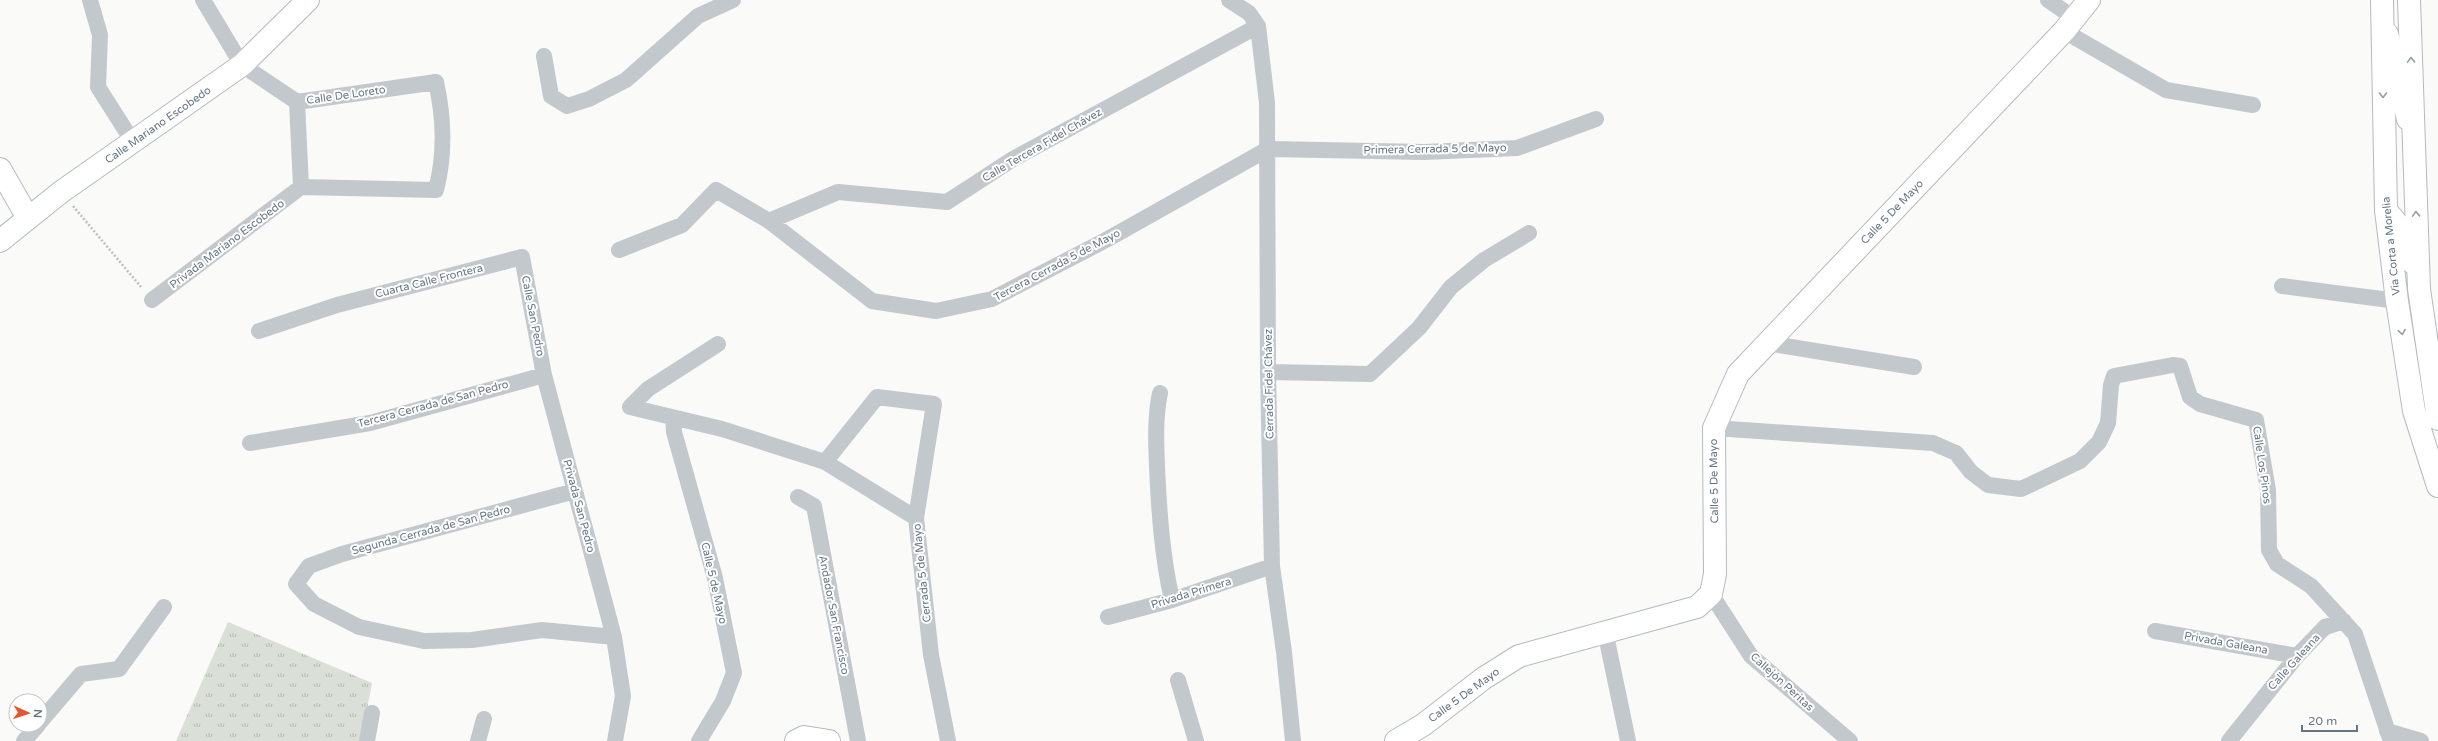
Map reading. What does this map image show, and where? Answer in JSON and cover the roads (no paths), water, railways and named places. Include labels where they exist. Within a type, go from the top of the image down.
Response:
[{"type":"street","points":[[90,0],[100,36],[98,87],[134,142]]},
{"type":"street","points":[[203,0],[242,65]]},
{"type":"street","name":"Calle Mariano Escobedo","points":[[0,241],[61,192],[242,65],[308,0]]},
{"type":"street","points":[[544,56],[552,96],[567,106],[589,99],[626,80],[698,16],[733,0]]},
{"type":"street","points":[[1229,0],[1249,13],[1258,26]]},
{"type":"street","points":[[2048,0],[2069,24],[2166,90],[2253,105]]},
{"type":"street","name":"Calle 5 De Mayo","points":[[1396,741],[1423,725],[1484,678],[1519,656],[1605,631],[1697,607],[1711,594],[1715,574],[1714,428],[1738,374],[2069,24],[2089,0]]},
{"type":"street","points":[[2409,0],[2419,289]]},
{"type":"street","points":[[2383,10],[2414,140]]},
{"type":"street","name":"Via Corta a Morelia","points":[[2383,10],[2386,210],[2397,301],[2414,411],[2438,486]]},
{"type":"street","name":"Cerrada Fidel Chávez","points":[[1258,26],[1267,103],[1268,372],[1272,566],[1284,652],[1293,741]]},
{"type":"street","name":"Calle Tercera Fidel Chávez","points":[[769,221],[838,192],[947,202],[1013,159],[1258,26]]},
{"type":"street","name":"Calle De Loreto","points":[[242,65],[298,102],[436,82],[441,104],[442,167],[436,190],[301,187]]},
{"type":"street","points":[[298,102],[301,187]]},
{"type":"street","name":"Primera Cerrada 5 de Mayo","points":[[1268,149],[1424,152],[1517,148],[1596,119]]},
{"type":"street","name":"Tercera Cerrada 5 de Mayo","points":[[619,250],[682,225],[716,190],[769,221],[872,301],[936,311],[992,299],[1106,240],[1268,149]]},
{"type":"street","points":[[0,169],[28,218]]},
{"type":"street","name":"Privada Mariano Escobedo","points":[[152,300],[301,187]]},
{"type":"street","points":[[2386,210],[2408,237],[2419,289],[2438,419]]},
{"type":"street","points":[[1268,372],[1370,374],[1419,328],[1451,287],[1484,260],[1529,233]]},
{"type":"street","name":"Cuarta Calle Frontera","points":[[259,331],[337,305],[522,257]]},
{"type":"street","name":"Calle San Pedro","points":[[522,257],[544,375]]},
{"type":"street","points":[[2282,286],[2397,301]]},
{"type":"street","points":[[1767,343],[1914,367]]},
{"type":"street","points":[[718,344],[648,389],[630,407],[722,428],[825,462],[916,518]]},
{"type":"street","name":"Calle Los Pinos","points":[[1714,428],[1933,443],[1956,453],[1971,472],[1988,485],[2021,489],[2080,461],[2099,442],[2108,423],[2114,376],[2173,365],[2180,366],[2190,397],[2200,404],[2256,420],[2268,490],[2269,550],[2277,564],[2311,586],[2344,621]]},
{"type":"street","name":"Tercera Cerrada de San Pedro","points":[[250,443],[370,422],[544,375]]},
{"type":"street","name":"Privada San Pedro","points":[[544,375],[614,637],[623,696],[615,741]]},
{"type":"street","points":[[1160,393],[1156,413],[1158,495],[1166,572],[1172,600]]},
{"type":"street","name":"Cerrada 5 de Mayo","points":[[825,462],[877,397],[934,404],[916,518],[931,655],[948,741]]},
{"type":"street","name":"Calle 5 de Mayo","points":[[673,418],[674,432],[715,578],[734,673],[723,701],[699,741]]},
{"type":"street","name":"Segunda Cerrada de San Pedro","points":[[575,491],[342,554],[309,566],[296,584],[314,604],[359,627],[424,641],[472,640],[542,630],[614,637]]},
{"type":"street","name":"Andador San Francisco","points":[[798,498],[814,506],[858,741]]},
{"type":"street","name":"Privada Primera","points":[[1108,617],[1172,600],[1272,566]]},
{"type":"street","name":"Callejón Peritas","points":[[1711,594],[1751,656],[1850,741]]},
{"type":"street","points":[[48,713],[81,674],[119,669],[164,607]]},
{"type":"street","points":[[2344,621],[2355,634],[2389,736],[2421,741]]},
{"type":"street","name":"Calle Galeana","points":[[2229,741],[2297,656],[2325,627],[2344,621]]},
{"type":"street","points":[[1605,631],[1628,741]]},
{"type":"street","name":"Privada Galeana","points":[[2155,631],[2297,656]]},
{"type":"street","points":[[1178,680],[1196,741]]},
{"type":"street","points":[[367,741],[372,713]]},
{"type":"street","points":[[478,741],[484,719]]},
{"type":"street","points":[[24,741],[31,733]]},
{"type":"street","points":[[796,741],[804,737],[829,741]]}]
